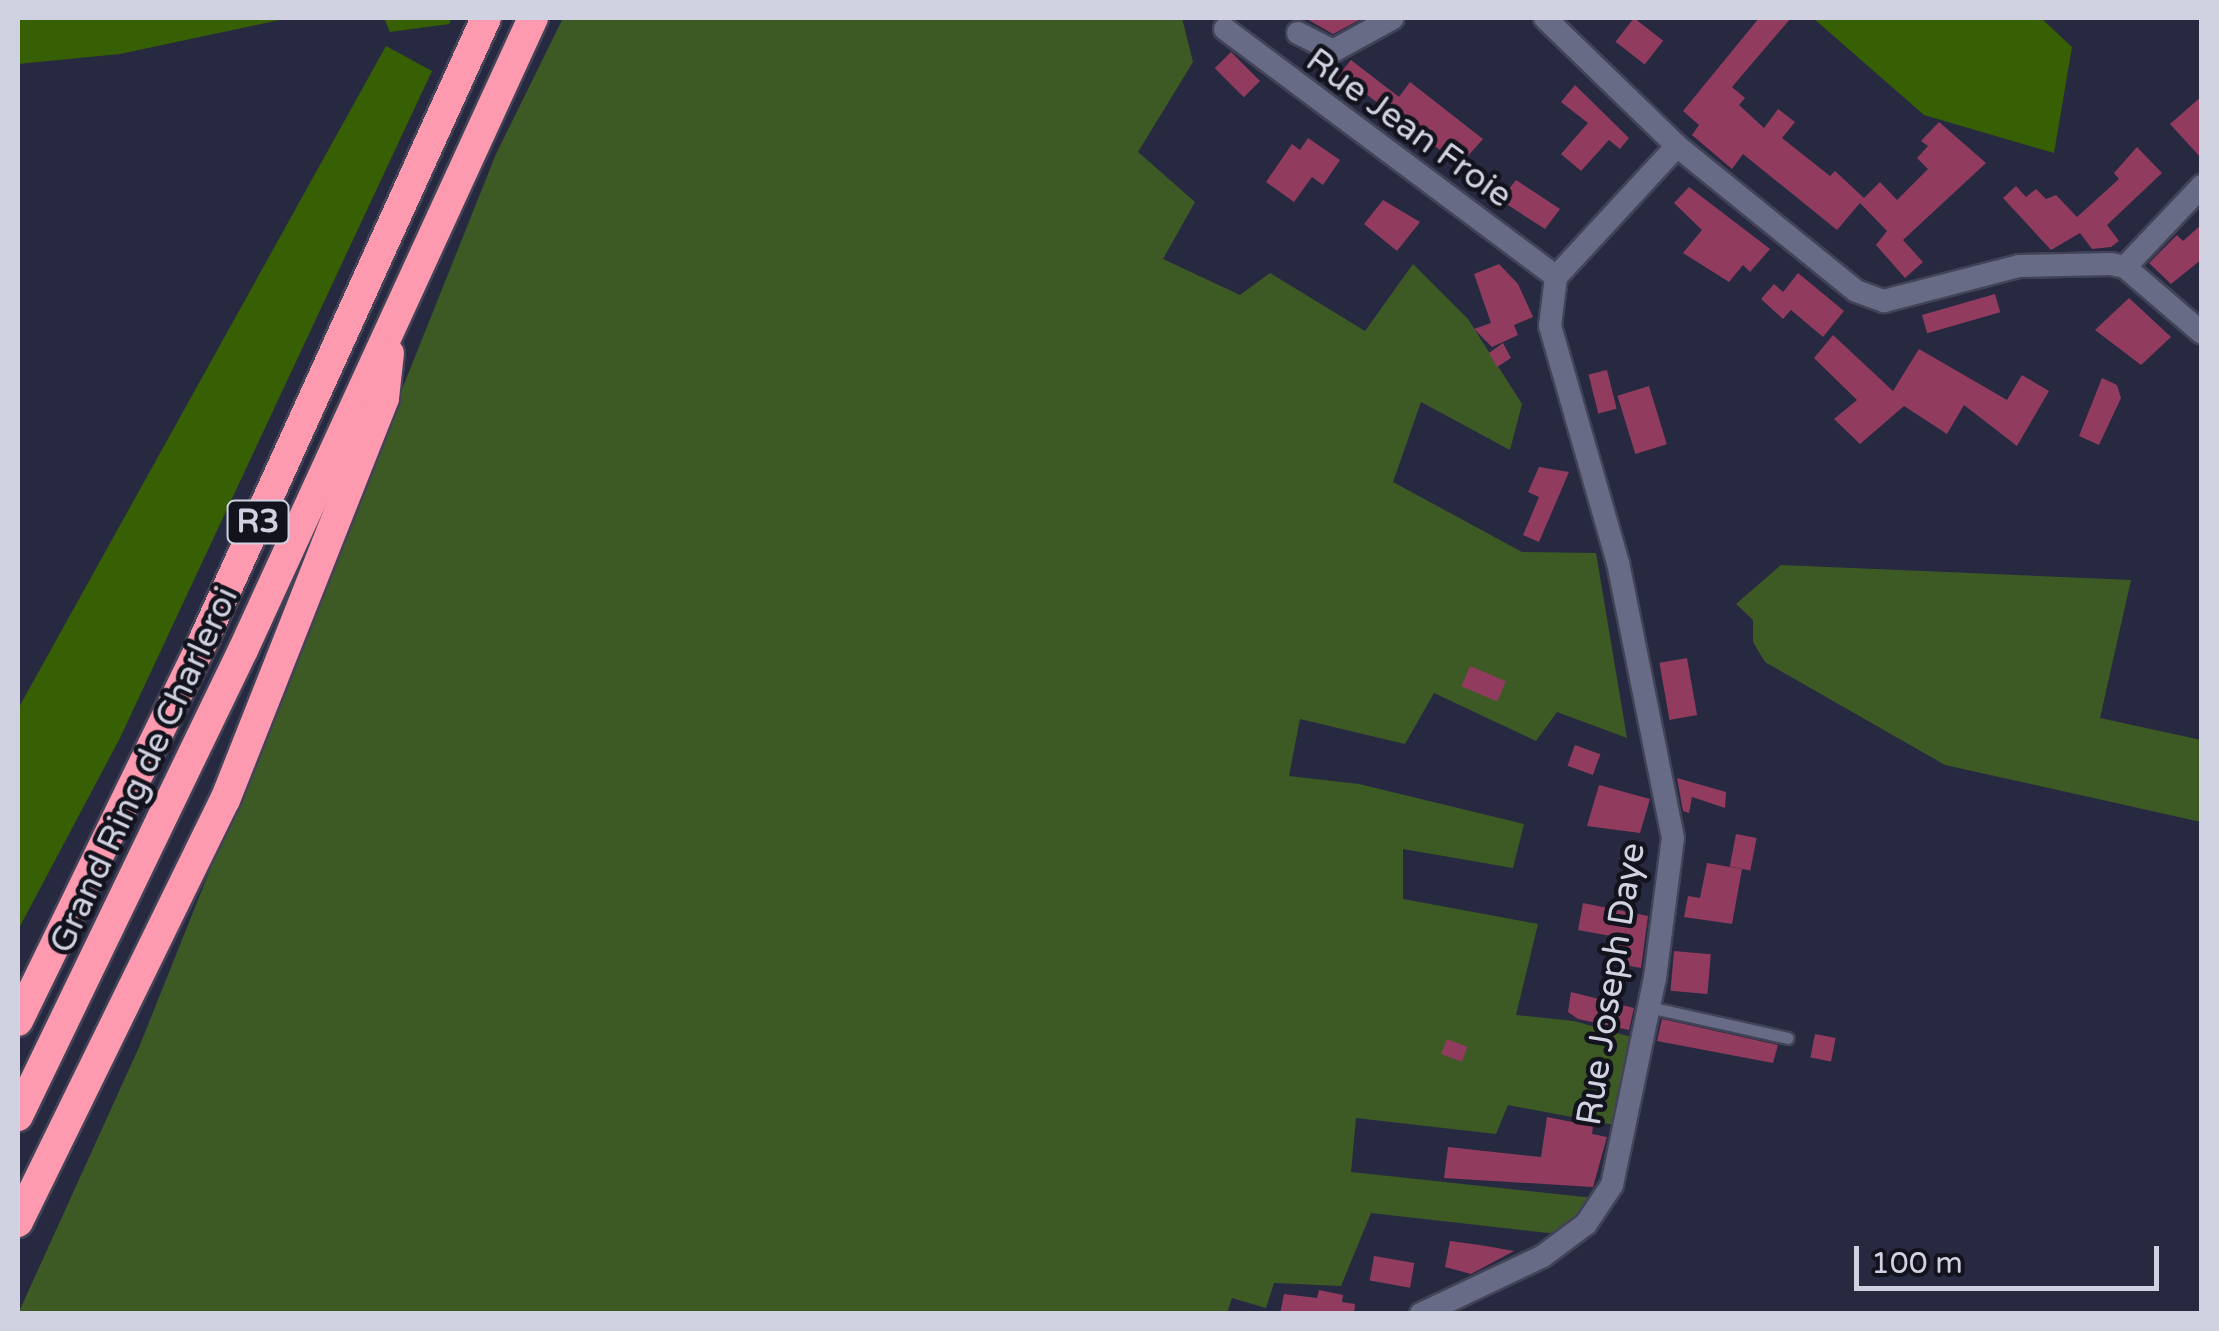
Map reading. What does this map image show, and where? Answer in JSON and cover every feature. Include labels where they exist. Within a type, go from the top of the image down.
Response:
[{"type":"highway","name":"Grand Ring de Charleroi","points":[[18,1021],[205,637],[486,18]]},
{"type":"highway","name":"Grand Ring de Charleroi","points":[[18,1116],[391,330],[532,18]]},
{"type":"highway","points":[[18,1222],[164,936],[273,688],[384,398],[391,330]]},
{"type":"street","points":[[1298,32],[1333,52],[1394,18]]},
{"type":"street","points":[[1545,18],[1677,146],[1856,291],[1884,301],[2019,266],[2126,267],[2202,332]]},
{"type":"street","name":"Rue Jean Froie","points":[[1225,30],[1556,277]]},
{"type":"street","points":[[1556,277],[1677,146]]},
{"type":"street","points":[[2126,267],[2202,186]]},
{"type":"street","name":"Rue Joseph Daye","points":[[1421,1314],[1542,1256],[1586,1224],[1612,1185],[1649,1007],[1673,838],[1618,563],[1550,326],[1556,277]]},
{"type":"lane","points":[[1649,1007],[1788,1038]]},
{"type":"green space","points":[[18,18],[289,18],[120,54],[18,64]]},
{"type":"green space","points":[[384,18],[452,18],[449,24],[390,32]]},
{"type":"green space","points":[[563,18],[1182,18],[1193,62],[1138,152],[1195,202],[1163,259],[1240,295],[1270,273],[1365,331],[1413,264],[1468,319],[1522,404],[1510,450],[1421,402],[1393,482],[1522,552],[1596,553],[1627,738],[1557,712],[1536,741],[1434,693],[1405,744],[1300,719],[1289,776],[1359,784],[1524,824],[1513,868],[1403,849],[1403,899],[1538,924],[1516,1015],[1574,1021],[1642,1040],[1625,1127],[1508,1105],[1496,1134],[1356,1118],[1351,1172],[1594,1198],[1557,1234],[1371,1213],[1341,1286],[1274,1283],[1266,1308],[1232,1298],[1227,1313],[18,1314],[140,1045],[496,154]]},
{"type":"green space","points":[[1813,18],[2041,18],[2072,47],[2054,153],[1924,115]]},
{"type":"green space","points":[[386,46],[432,71],[120,738],[18,930],[18,709]]},
{"type":"green space","points":[[1781,565],[2131,580],[2100,718],[2201,740],[2201,822],[1945,765],[1765,662],[1753,642],[1753,620],[1736,604]]},
{"type":"building","points":[[1305,18],[1363,18],[1333,34]]},
{"type":"building","points":[[1634,18],[1663,41],[1645,64],[1616,42]]},
{"type":"building","points":[[1759,18],[1791,18],[1732,87],[1745,98],[1739,105],[1764,128],[1778,109],[1795,122],[1782,138],[1830,176],[1835,171],[1864,198],[1880,182],[1897,200],[1928,169],[1917,158],[1928,146],[1921,141],[1939,122],[1986,163],[1903,240],[1923,262],[1905,278],[1876,245],[1887,231],[1860,203],[1837,230],[1743,154],[1732,169],[1692,135],[1699,125],[1683,111]]},
{"type":"building","points":[[1231,52],[1260,81],[1244,97],[1215,68]]},
{"type":"building","points":[[1351,60],[1399,97],[1410,82],[1483,139],[1460,165],[1366,94],[1360,101],[1334,81]]},
{"type":"building","points":[[1575,85],[1629,138],[1620,149],[1609,140],[1581,171],[1561,154],[1588,123],[1561,102]]},
{"type":"building","points":[[2202,96],[2202,159],[2170,124]]},
{"type":"building","points":[[1308,138],[1340,160],[1323,185],[1312,177],[1294,202],[1266,182],[1292,144],[1300,150]]},
{"type":"building","points":[[2137,147],[2162,173],[2107,225],[2119,241],[2111,247],[2092,249],[2080,233],[2051,250],[2003,198],[2016,186],[2026,197],[2036,189],[2046,199],[2056,195],[2077,217],[2119,179],[2114,173]]},
{"type":"building","points":[[1516,180],[1560,209],[1545,229],[1508,205],[1504,195]]},
{"type":"building","points":[[1689,187],[1770,249],[1750,272],[1743,265],[1729,282],[1683,253],[1702,230],[1674,203]]},
{"type":"building","points":[[1383,200],[1420,222],[1397,251],[1364,224]]},
{"type":"building","points":[[2202,224],[2202,259],[2171,284],[2149,263],[2177,235],[2183,241]]},
{"type":"building","points":[[1499,264],[1518,284],[1533,317],[1514,325],[1518,335],[1492,347],[1474,329],[1491,323],[1474,274]]},
{"type":"building","points":[[1798,273],[1844,311],[1823,337],[1791,310],[1783,319],[1761,299],[1774,284],[1783,292]]},
{"type":"building","points":[[1995,294],[2000,312],[1927,333],[1922,315]]},
{"type":"building","points":[[2129,298],[2171,337],[2141,365],[2095,330]]},
{"type":"building","points":[[1833,335],[1893,391],[1919,349],[2007,400],[2022,375],[2049,391],[2017,446],[1964,405],[1947,434],[1904,406],[1860,444],[1834,419],[1857,400],[1814,358]]},
{"type":"building","points":[[1503,343],[1511,358],[1497,367],[1489,353]]},
{"type":"building","points":[[1607,370],[1617,409],[1598,413],[1589,375]]},
{"type":"building","points":[[2102,378],[2117,385],[2121,398],[2099,445],[2079,436]]},
{"type":"building","points":[[1649,386],[1667,444],[1635,454],[1617,396]]},
{"type":"building","points":[[1539,467],[1569,472],[1539,542],[1523,535],[1539,497],[1528,492]]},
{"type":"building","points":[[1687,658],[1697,715],[1669,720],[1659,663]]},
{"type":"building","points":[[1470,666],[1506,681],[1497,701],[1461,686]]},
{"type":"building","points":[[1575,745],[1600,754],[1593,775],[1567,766]]},
{"type":"building","points":[[1677,778],[1726,792],[1725,808],[1692,797],[1689,813],[1683,811]]},
{"type":"building","points":[[1599,785],[1650,799],[1640,833],[1587,826]]},
{"type":"building","points":[[1736,834],[1757,838],[1750,870],[1730,866]]},
{"type":"building","points":[[1707,863],[1742,869],[1732,924],[1684,917],[1688,896],[1700,898]]},
{"type":"building","points":[[1583,903],[1648,916],[1641,968],[1607,962],[1611,936],[1578,930]]},
{"type":"building","points":[[1674,951],[1711,954],[1707,994],[1671,991]]},
{"type":"building","points":[[1571,992],[1634,1008],[1629,1030],[1578,1019],[1568,1012]]},
{"type":"building","points":[[1662,1019],[1778,1045],[1773,1063],[1657,1041]]},
{"type":"building","points":[[1815,1034],[1836,1038],[1831,1062],[1810,1058]]},
{"type":"building","points":[[1447,1039],[1468,1047],[1462,1062],[1441,1054]]},
{"type":"building","points":[[1547,1117],[1593,1126],[1592,1134],[1607,1137],[1593,1187],[1444,1178],[1448,1147],[1541,1157]]},
{"type":"building","points":[[1450,1241],[1514,1251],[1471,1274],[1445,1267]]},
{"type":"building","points":[[1374,1256],[1414,1263],[1410,1288],[1370,1281]]},
{"type":"building","points":[[1319,1290],[1343,1295],[1342,1302],[1355,1304],[1354,1314],[1280,1314],[1284,1294],[1317,1298]]}]
